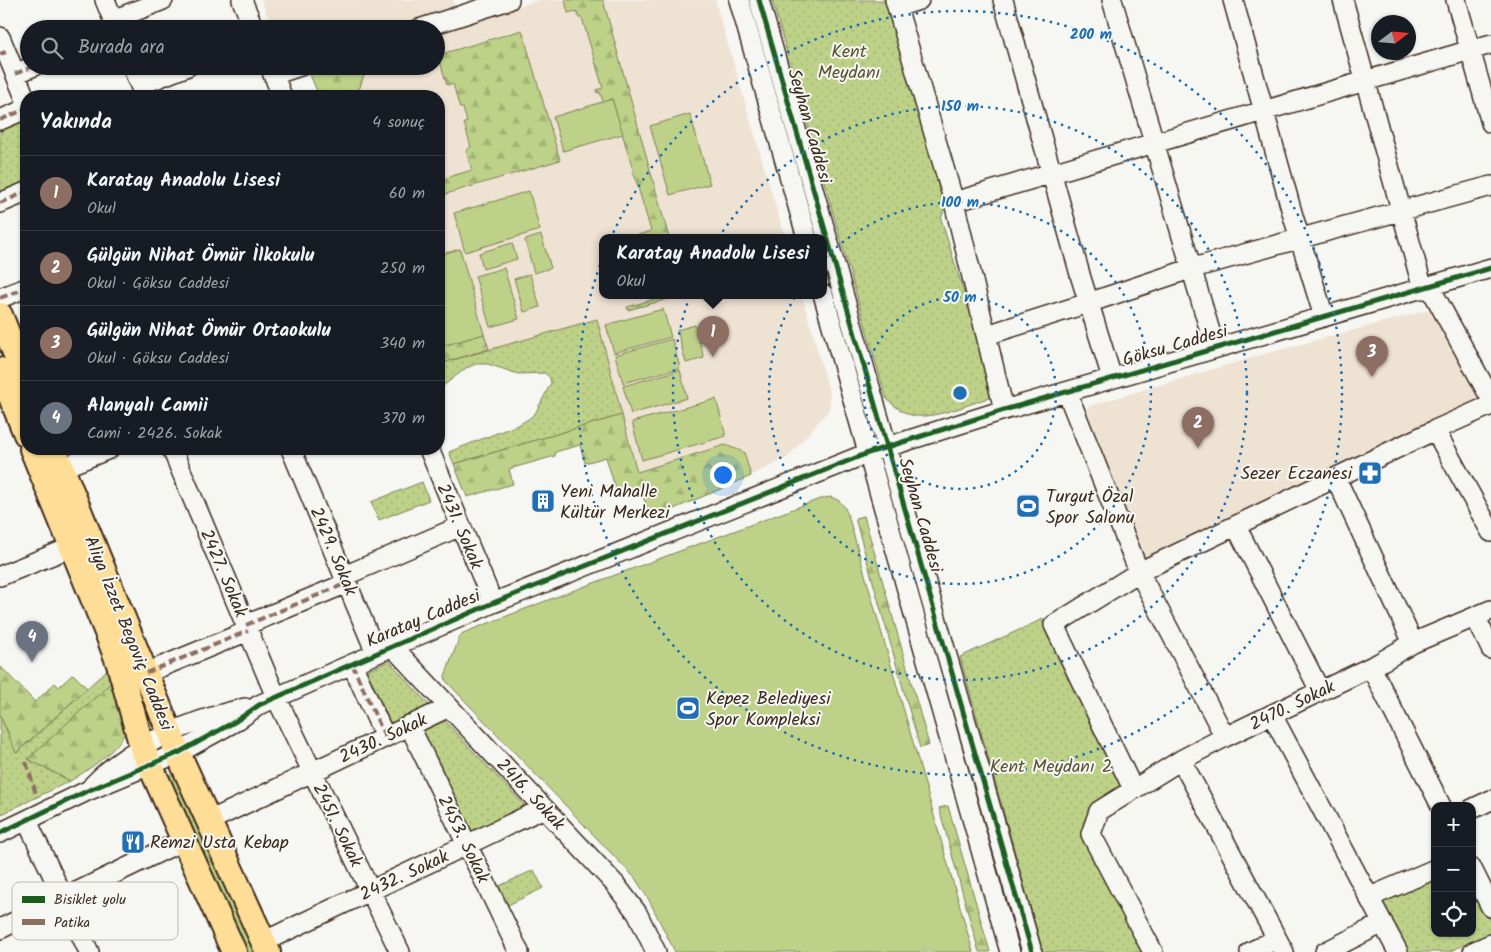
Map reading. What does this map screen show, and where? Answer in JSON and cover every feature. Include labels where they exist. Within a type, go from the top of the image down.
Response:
[{"type":"main road","points":[[0,315],[20,365]]},
{"type":"main road","points":[[0,370],[20,419]]},
{"type":"main road","points":[[34,455],[119,664],[146,756],[234,952]]},
{"type":"main road","name":"Aliya İzzet Begoviç Caddesi","points":[[58,458],[174,743],[266,947]]},
{"type":"street","points":[[105,0],[113,20]]},
{"type":"street","points":[[123,20],[163,0]]},
{"type":"street","points":[[242,0],[250,20]]},
{"type":"street","points":[[437,20],[463,7],[509,0]]},
{"type":"street","name":"Seyhan Caddesi","points":[[739,0],[806,234]]},
{"type":"street","name":"Seyhan Caddesi","points":[[759,0],[826,234]]},
{"type":"street","points":[[919,0],[896,3],[954,202],[1004,410]]},
{"type":"street","points":[[1003,0],[1088,303],[1112,378]]},
{"type":"street","points":[[1112,0],[1156,143],[1215,348]]},
{"type":"street","points":[[1233,0],[1324,317]]},
{"type":"street","points":[[1343,0],[1426,288],[1491,399]]},
{"type":"street","points":[[1456,0],[1491,123]]},
{"type":"street","points":[[954,202],[1491,44]]},
{"type":"street","points":[[2,48],[22,90]]},
{"type":"street","points":[[15,74],[20,72]]},
{"type":"street","points":[[136,75],[143,90]]},
{"type":"street","points":[[145,90],[172,75]]},
{"type":"street","points":[[274,75],[280,90]]},
{"type":"street","points":[[0,120],[20,112]]},
{"type":"street","points":[[987,335],[1192,268],[1491,186]]},
{"type":"street","points":[[0,203],[20,195]]},
{"type":"street","name":"Seyhan Caddesi","points":[[827,237],[1032,952]]},
{"type":"street","name":"Göksu Caddesi","points":[[868,453],[1004,410],[1491,268]]},
{"type":"street","points":[[0,298],[20,290]]},
{"type":"street","name":"Seyhan Caddesi","points":[[824,299],[1010,952]]},
{"type":"street","points":[[1067,392],[1139,572],[1225,737]]},
{"type":"street","points":[[1133,789],[1054,625],[1139,572],[1491,405]]},
{"type":"street","points":[[1435,430],[1491,532]]},
{"type":"street","name":"Karatay Caddesi","points":[[0,834],[87,791],[146,756],[174,743],[236,721],[259,705],[276,697],[492,603],[868,453]]},
{"type":"street","points":[[58,458],[75,455]]},
{"type":"street","name":"2427. Sokak","points":[[175,455],[276,697]]},
{"type":"street","name":"2429. Sokak","points":[[294,455],[346,580],[384,650]]},
{"type":"street","name":"2431. Sokak","points":[[431,455],[492,603]]},
{"type":"street","points":[[1336,478],[1413,643]]},
{"type":"street","points":[[146,673],[247,628],[461,526]]},
{"type":"street","points":[[1236,526],[1320,691]]},
{"type":"street","points":[[0,576],[72,546]]},
{"type":"street","points":[[1483,614],[1491,649]]},
{"type":"street","name":"2470. Sokak","points":[[1153,952],[1091,834],[1098,811],[1181,760],[1225,737],[1371,667],[1413,643],[1483,614]]},
{"type":"street","name":"2416. Sokak","points":[[384,650],[449,707],[615,884],[637,913],[656,952]]},
{"type":"street","points":[[352,664],[385,737]]},
{"type":"street","points":[[1371,667],[1438,802]]},
{"type":"street","name":"2451. Sokak","points":[[276,697],[400,952]]},
{"type":"street","name":"2430. Sokak","points":[[209,821],[449,707]]},
{"type":"street","points":[[1272,715],[1398,952]]},
{"type":"street","name":"2453. Sokak","points":[[409,725],[519,952]]},
{"type":"street","points":[[1181,760],[1280,946],[1250,952]]},
{"type":"street","points":[[1476,807],[1491,800]]},
{"type":"street","name":"2432. Sokak","points":[[266,947],[370,891],[544,808]]},
{"type":"street","points":[[27,820],[56,882]]},
{"type":"street","points":[[97,882],[184,840]]},
{"type":"street","points":[[1370,897],[1431,871]]},
{"type":"street","points":[[1481,877],[1491,906]]},
{"type":"street","points":[[0,929],[12,923]]},
{"type":"street","points":[[1325,952],[1383,923]]},
{"type":"street","points":[[83,940],[89,952]]},
{"type":"street","points":[[1473,952],[1491,944]]},
{"type":"shaded area","points":[[261,0],[453,0],[456,8],[419,20],[269,20]]},
{"type":"shaded area","points":[[539,0],[715,0],[784,234],[599,234],[599,299],[803,299],[830,394],[829,410],[787,458],[650,519],[597,319],[445,362],[445,90],[316,90],[310,75],[445,75],[445,29]]},
{"type":"shaded area","points":[[1436,308],[1485,397],[1314,481],[1140,562],[1084,415],[1089,406],[1261,355]]},
{"type":"green space","points":[[565,0],[603,0],[668,234],[642,234],[651,231],[612,99],[603,102],[600,92],[597,93],[596,90],[603,88],[582,18],[579,18],[576,11],[568,13]]},
{"type":"green space","name":"Kent Meydanı","points":[[772,0],[892,0],[947,200],[941,219],[996,395],[939,414],[927,416],[908,414],[886,398]]},
{"type":"green space","points":[[522,30],[560,160],[445,194],[445,178],[472,170],[466,150],[471,147],[464,123],[467,122],[463,108],[460,108],[453,84],[447,85],[444,75],[445,53]]},
{"type":"green space","points":[[310,75],[364,75],[359,90],[316,90]]},
{"type":"green space","points":[[612,99],[623,134],[563,151],[553,117]]},
{"type":"green space","points":[[690,114],[710,184],[670,195],[650,126]]},
{"type":"green space","points":[[20,115],[20,190],[0,198],[0,123]]},
{"type":"green space","points":[[529,191],[540,230],[465,252],[454,213]]},
{"type":"green space","points":[[541,235],[551,268],[534,273],[525,240]]},
{"type":"green space","points":[[512,243],[517,259],[483,269],[479,253]]},
{"type":"green space","points":[[460,249],[484,334],[445,345],[445,253]]},
{"type":"green space","points":[[827,265],[871,416],[867,417],[827,278]]},
{"type":"green space","points":[[504,268],[519,319],[490,327],[475,276]]},
{"type":"green space","points":[[530,274],[540,307],[524,312],[514,279]]},
{"type":"green space","points":[[655,299],[668,299],[628,310],[627,307]]},
{"type":"green space","points":[[663,309],[671,337],[614,353],[606,325]]},
{"type":"green space","points":[[597,319],[622,415],[454,464],[449,452],[520,424],[530,418],[536,412],[551,383],[550,378],[545,373],[518,374],[488,364],[476,364],[466,368],[445,384],[445,362]]},
{"type":"green space","points":[[695,325],[704,358],[686,363],[677,330]]},
{"type":"green space","points":[[484,334],[489,349],[445,362],[445,345]]},
{"type":"green space","points":[[672,339],[680,368],[623,383],[615,355]]},
{"type":"green space","points":[[680,370],[687,398],[631,414],[623,386]]},
{"type":"green space","points":[[716,399],[726,436],[642,460],[632,422]]},
{"type":"green space","points":[[622,415],[637,472],[725,445],[744,452],[751,476],[650,519],[641,488],[617,494],[606,457],[585,463],[580,445],[555,452],[555,456],[509,469],[513,484],[467,497],[454,464]]},
{"type":"green space","points":[[885,464],[1024,952],[1020,952],[881,466]]},
{"type":"green space","points":[[422,482],[429,500],[379,520],[371,502]]},
{"type":"green space","name":"Kepez Belediyesi Spor Kompleksi","points":[[830,497],[842,503],[848,515],[973,952],[675,952],[649,900],[635,878],[446,681],[445,676],[460,636],[463,633],[820,499]]},
{"type":"green space","points":[[864,516],[929,745],[920,748],[855,518]]},
{"type":"green space","name":"Kent Meydanı 2","points":[[1043,619],[1126,787],[1102,800],[1091,809],[1085,823],[1086,833],[1146,952],[1043,952],[960,657]]},
{"type":"green space","points":[[389,661],[431,707],[394,724],[390,722],[367,671]]},
{"type":"green space","points":[[0,666],[35,702],[55,683],[59,687],[73,674],[87,688],[16,753],[0,715]]},
{"type":"green space","points":[[108,669],[112,682],[28,759],[70,781],[0,815],[0,715],[17,753]]},
{"type":"green space","points":[[112,682],[126,731],[109,753],[70,781],[28,759]]},
{"type":"green space","points":[[442,718],[526,807],[470,832],[419,729]]},
{"type":"green space","points":[[177,772],[259,952],[244,952],[165,778]]},
{"type":"green space","points":[[948,806],[990,952],[979,952],[939,808]]},
{"type":"green space","points":[[534,870],[543,888],[506,906],[497,887]]},
{"type":"green space","points":[[1431,879],[1431,937],[1476,937],[1476,891],[1491,921],[1491,933],[1448,952],[1406,952],[1381,902]]},
{"type":"marked path","points":[[0,54],[6,52]]},
{"type":"marked path","points":[[15,74],[20,72]]},
{"type":"marked path","points":[[0,120],[20,112]]},
{"type":"marked path","points":[[0,203],[20,195]]},
{"type":"marked path","points":[[0,298],[20,290]]},
{"type":"marked path","points":[[246,625],[347,583]]},
{"type":"marked path","points":[[146,673],[248,631]]},
{"type":"marked path","points":[[352,664],[385,737]]},
{"type":"marked path","points":[[26,762],[37,797]]},
{"type":"cycle path","points":[[759,0],[826,234]]},
{"type":"cycle path","points":[[827,237],[1032,952]]},
{"type":"cycle path","points":[[0,833],[87,791],[178,753],[236,721],[259,705],[352,664],[493,603],[868,453],[1004,410],[1491,268]]},
{"type":"place","name":"Karatay Anadolu Lisesi","points":[[713,357]]},
{"type":"place","name":"Gülgün Nihat Ömür Ortaokulu","points":[[1372,377]]},
{"type":"place","name":"Gülgün Nihat Ömür İlkokulu","points":[[1198,448]]},
{"type":"place","name":"Sezer Eczanesi","points":[[1370,473]]},
{"type":"place","name":"Yeni Mahalle Kültür Merkezi","points":[[543,501]]},
{"type":"place","name":"Turgut Özal Spor Salonu","points":[[1028,506]]},
{"type":"place","name":"Alanyalı Camii","points":[[32,662]]},
{"type":"place","name":"Kepez Belediyesi Spor Kompleksi","points":[[688,708]]},
{"type":"place","name":"Remzi Usta Kebap","points":[[133,842]]}]
